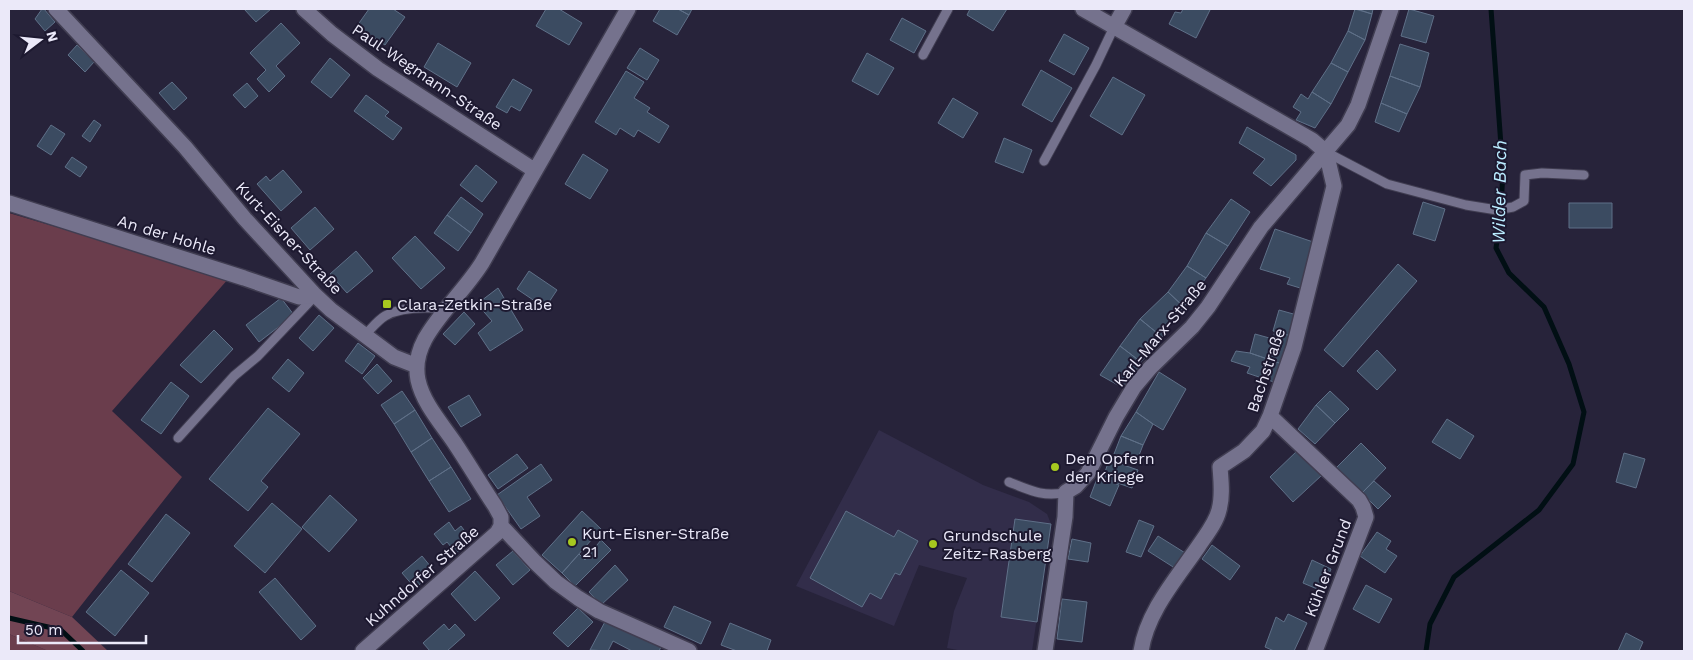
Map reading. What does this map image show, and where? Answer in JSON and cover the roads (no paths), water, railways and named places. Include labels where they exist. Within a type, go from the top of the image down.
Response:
[{"type":"street","name":"Kurt-Eisner-Straße","points":[[56,9],[185,147],[245,219],[315,295],[331,310],[394,357],[417,366]]},
{"type":"street","name":"Paul-Wegmann-Straße","points":[[304,9],[332,34],[378,69],[534,170]]},
{"type":"street","points":[[628,9],[469,284],[424,340],[417,366],[418,380],[426,400],[495,506],[501,517],[501,526],[535,562],[556,582],[578,598],[689,651]]},
{"type":"street","points":[[1083,9],[1312,140],[1326,152]]},
{"type":"street","points":[[1114,27],[1124,9]]},
{"type":"street","name":"Karl-Marx-Straße","points":[[1066,492],[1076,486],[1088,473],[1116,417],[1134,387],[1208,307],[1261,227],[1348,125],[1358,105],[1391,9]]},
{"type":"street","name":"Bachstraße","points":[[1141,651],[1146,630],[1154,612],[1212,527],[1220,510],[1220,467],[1244,451],[1263,431],[1270,416],[1294,347],[1334,186],[1326,152]]},
{"type":"street","name":"An der Hohle","points":[[9,204],[299,297],[315,295]]},
{"type":"street","name":"Kühler Grund","points":[[1270,416],[1358,500],[1364,507],[1366,517],[1315,651]]},
{"type":"street","points":[[1045,651],[1065,517],[1066,492]]},
{"type":"street","name":"Kuhndorfer Straße","points":[[363,651],[497,533],[501,526]]},
{"type":"lane","points":[[922,55],[948,9]]},
{"type":"lane","points":[[1044,161],[1096,65],[1114,27]]},
{"type":"lane","points":[[1326,152],[1386,184],[1466,205],[1497,210],[1513,207],[1524,201],[1525,175],[1542,173],[1584,175]]},
{"type":"lane","points":[[178,438],[234,376],[258,356],[315,295]]},
{"type":"lane","points":[[365,335],[385,316],[410,308],[447,309]]},
{"type":"lane","points":[[1009,482],[1042,495],[1066,492]]},
{"type":"waterway","name":"Wilder Bach","points":[[1426,651],[1430,624],[1454,577],[1539,510],[1573,464],[1584,412],[1569,364],[1544,307],[1509,273],[1496,248],[1503,173],[1491,9]]},
{"type":"waterway","name":"Wilder Bach","points":[[9,618],[61,630],[83,651]]},
{"type":"place","name":"Clara-Zetkin-Straße","points":[[387,304]]},
{"type":"place","name":"Den Opfern der Kriege","points":[[1055,467]]},
{"type":"place","name":"Kurt-Eisner-Straße 21","points":[[572,542]]},
{"type":"place","name":"Grundschule Zeitz-Rasberg","points":[[933,544]]}]
